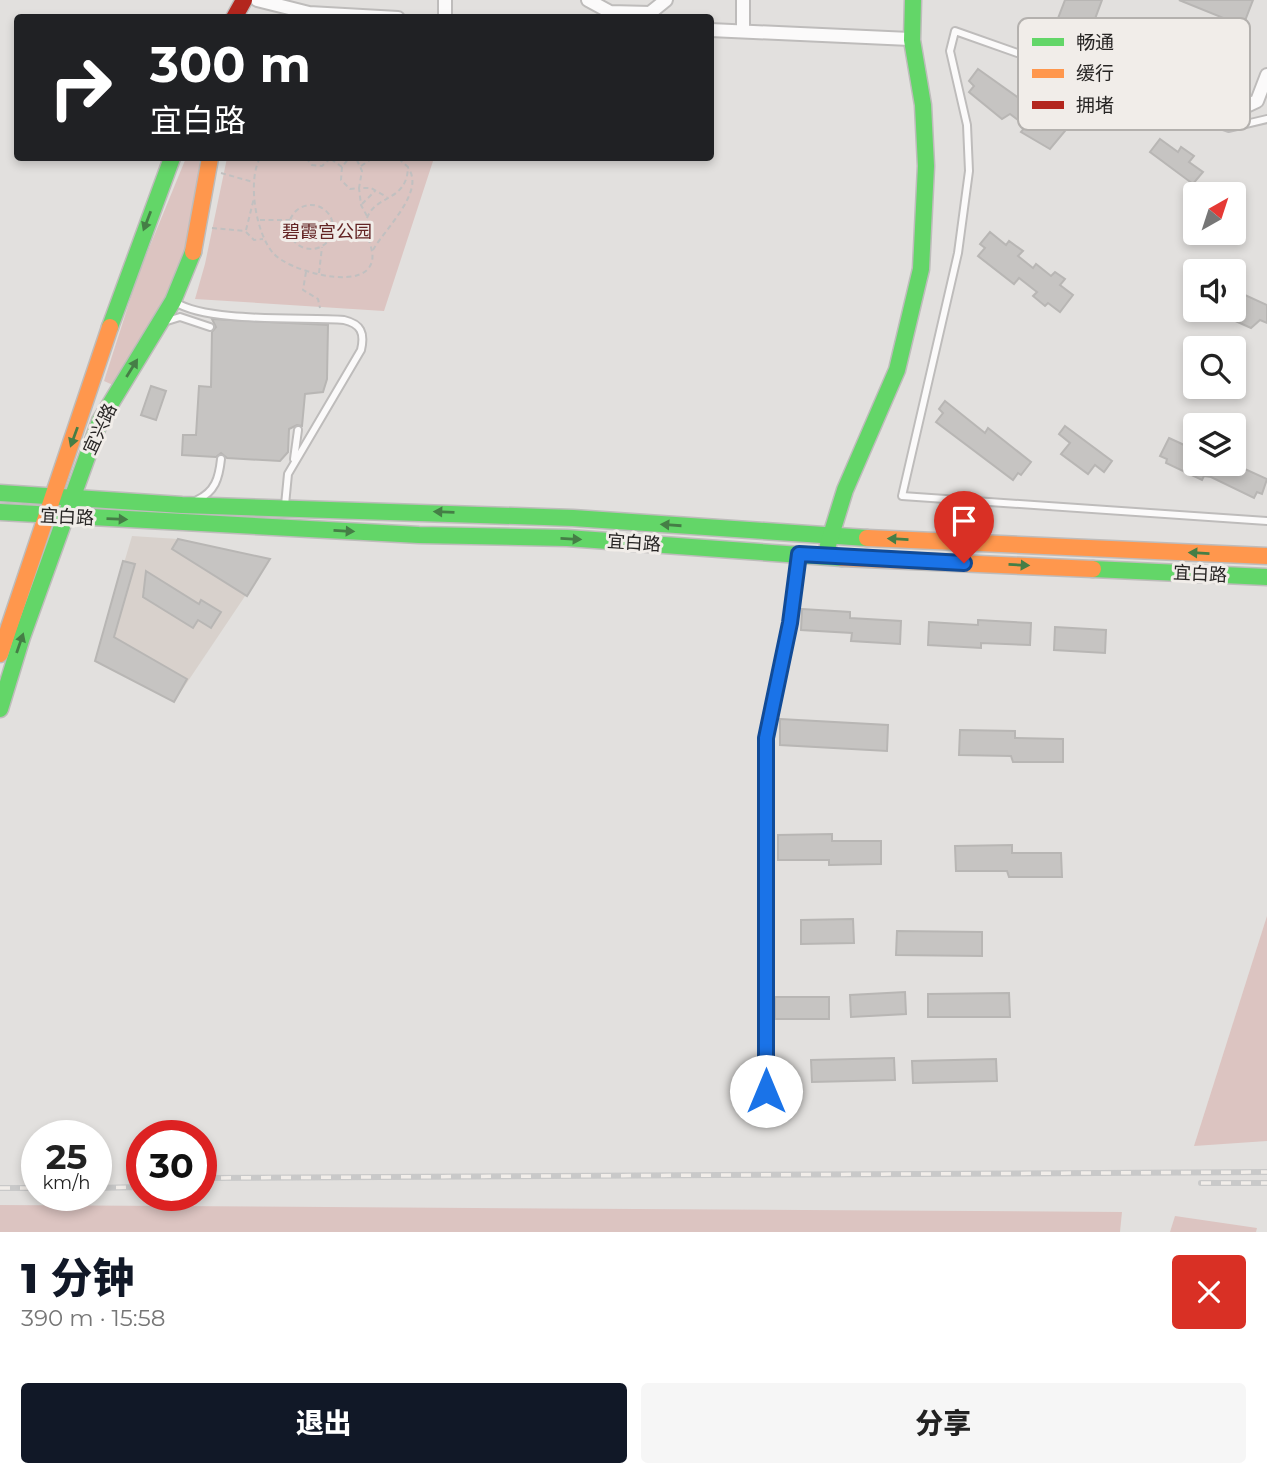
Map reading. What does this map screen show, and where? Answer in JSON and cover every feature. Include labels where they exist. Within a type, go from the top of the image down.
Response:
[{"type":"street","points":[[257,0],[309,10],[354,14]]},
{"type":"street","points":[[588,0],[599,9],[610,12],[650,13],[666,0]]},
{"type":"street","points":[[743,0],[743,31]]},
{"type":"street","points":[[826,557],[840,497],[885,402],[901,357],[920,271],[926,180],[922,103],[910,39],[913,0]]},
{"type":"street","points":[[714,30],[910,39]]},
{"type":"street","points":[[1250,104],[1257,101],[1267,75]]},
{"type":"street","name":"宜兴路","points":[[0,654],[50,493],[171,161]]},
{"type":"street","name":"宜兴路","points":[[0,709],[100,421],[173,302],[189,264],[199,225],[209,163]]},
{"type":"street","points":[[0,512],[27,505],[50,493],[89,450]]},
{"type":"street","points":[[0,493],[27,505],[43,517],[51,536],[48,568]]},
{"type":"street","name":"宜白路","points":[[0,493],[50,493],[182,505],[573,518],[830,536],[1267,556]]},
{"type":"street","points":[[0,512],[15,520],[26,532],[29,565]]},
{"type":"street","name":"宜白路","points":[[0,512],[43,517],[419,535],[567,538],[826,557],[1267,577]]},
{"type":"street","points":[[766,1091],[766,738],[790,623],[799,554]]},
{"type":"lane","points":[[1018,53],[956,31],[950,51],[967,125],[969,171],[958,253],[902,496],[1267,521]]},
{"type":"lane","points":[[173,302],[184,308],[217,314],[353,323],[362,332],[363,342],[337,395],[288,474],[285,509]]},
{"type":"lane","points":[[155,331],[168,320],[180,317],[210,327]]},
{"type":"lane","points":[[293,464],[298,430]]},
{"type":"lane","points":[[182,505],[201,498],[213,489],[221,459]]},
{"type":"path","points":[[259,161],[254,182],[254,198],[263,239],[283,262],[306,271],[344,278],[363,273],[372,262],[373,250],[366,233],[368,217],[387,197],[400,191],[406,182],[408,167]]},
{"type":"path","points":[[309,161],[312,165],[322,166],[328,161]]},
{"type":"path","points":[[335,161],[342,167]]},
{"type":"path","points":[[347,161],[342,167],[341,180],[350,189],[375,190],[387,197]]},
{"type":"path","points":[[358,161],[361,166],[361,205],[368,217]]},
{"type":"path","points":[[361,166],[368,161]]},
{"type":"path","points":[[373,250],[408,201],[414,183],[408,167],[401,161]]},
{"type":"path","points":[[209,163],[254,182]]},
{"type":"path","points":[[361,205],[375,190]]},
{"type":"path","points":[[245,231],[254,198]]},
{"type":"path","points":[[319,274],[322,246],[332,233],[332,224],[327,212],[315,206],[299,209],[291,220],[290,234],[297,244],[311,249],[322,246]]},
{"type":"path","points":[[260,220],[291,220]]},
{"type":"path","points":[[199,225],[224,231],[245,231],[254,240],[263,239]]},
{"type":"path","points":[[306,271],[303,290],[321,303],[320,319]]},
{"type":"shaded area","points":[[132,536],[178,539],[270,559],[174,702],[95,661]]},
{"type":"green space","points":[[185,161],[200,161],[193,210],[176,277],[163,305],[113,385],[104,381],[138,275]]},
{"type":"green space","name":"碧霞宫公园","points":[[226,161],[433,161],[384,311],[195,299]]},
{"type":"green space","points":[[1267,916],[1267,1141],[1194,1146]]},
{"type":"green space","points":[[0,1205],[21,1205],[21,1211],[112,1211],[112,1206],[126,1206],[126,1211],[217,1211],[217,1206],[1122,1212],[1120,1232],[0,1232]]},
{"type":"green space","points":[[1175,1216],[1257,1228],[1256,1232],[1170,1232]]},
{"type":"building","points":[[1065,0],[1102,0],[1095,18],[1058,18]]},
{"type":"building","points":[[1179,0],[1253,0],[1246,18],[1223,18]]},
{"type":"building","points":[[978,69],[1018,98],[1018,120],[1010,114],[1002,119],[969,92],[974,86],[969,81]]},
{"type":"building","points":[[1023,130],[1065,131],[1050,149],[1021,132]]},
{"type":"building","points":[[1160,139],[1178,152],[1181,147],[1194,156],[1189,162],[1203,172],[1195,182],[1190,182],[1150,152]]},
{"type":"building","points":[[990,232],[1006,245],[1009,241],[1023,251],[1018,256],[1033,268],[1036,264],[1051,276],[1055,272],[1065,279],[1060,285],[1073,295],[1060,312],[1048,303],[1045,306],[1033,296],[1037,292],[1019,278],[1014,284],[978,256],[985,248],[980,244]]},
{"type":"building","points":[[1246,295],[1267,305],[1267,323],[1260,320],[1251,328],[1238,322],[1246,322]]},
{"type":"building","points":[[212,319],[328,325],[327,379],[323,392],[305,394],[302,426],[289,429],[288,452],[280,461],[227,458],[221,453],[216,457],[182,455],[183,435],[196,435],[199,386],[211,387],[212,332],[216,327]]},
{"type":"building","points":[[151,386],[166,391],[156,420],[141,415]]},
{"type":"building","points":[[945,401],[985,433],[988,428],[1031,462],[1021,475],[1018,473],[1013,480],[936,422],[943,413],[939,409]]},
{"type":"building","points":[[1065,426],[1112,461],[1104,472],[1095,465],[1088,474],[1061,454],[1070,443],[1059,434]]},
{"type":"building","points":[[1169,438],[1183,444],[1183,471],[1166,463],[1167,459],[1160,456]]},
{"type":"building","points":[[1246,469],[1267,479],[1262,494],[1257,492],[1254,498],[1204,476],[1246,476]]},
{"type":"building","points":[[178,539],[270,559],[247,596],[172,549]]},
{"type":"building","points":[[123,561],[135,564],[114,637],[187,679],[174,702],[95,661]]},
{"type":"building","points":[[146,571],[199,604],[201,600],[221,612],[211,628],[198,620],[193,628],[143,597]]},
{"type":"building","points":[[802,609],[850,612],[850,618],[901,621],[900,644],[851,641],[852,633],[801,630]]},
{"type":"building","points":[[978,620],[1031,623],[1030,645],[981,643],[981,648],[928,645],[929,622],[978,625]]},
{"type":"building","points":[[1055,627],[1106,630],[1105,653],[1054,650]]},
{"type":"building","points":[[780,719],[888,725],[887,751],[780,745]]},
{"type":"building","points":[[960,730],[1015,731],[1015,738],[1063,739],[1063,762],[1013,762],[1011,756],[959,755]]},
{"type":"building","points":[[832,834],[832,841],[881,841],[881,864],[829,865],[829,860],[778,860],[778,835]]},
{"type":"building","points":[[1012,845],[1012,853],[1061,853],[1062,877],[1009,877],[1007,871],[956,871],[955,846]]},
{"type":"building","points":[[853,919],[854,943],[801,944],[801,920]]},
{"type":"building","points":[[897,931],[982,932],[982,956],[896,955]]},
{"type":"building","points":[[905,992],[906,1014],[851,1017],[850,995]]},
{"type":"building","points":[[1009,993],[1010,1017],[928,1017],[928,994]]},
{"type":"building","points":[[775,997],[829,997],[829,1019],[775,1019]]},
{"type":"building","points":[[894,1058],[895,1080],[812,1082],[811,1060]]},
{"type":"building","points":[[996,1059],[997,1081],[913,1083],[912,1061]]},
{"type":"railway","points":[[217,1178],[1267,1172]]},
{"type":"railway","points":[[1201,1183],[1267,1183]]},
{"type":"railway","points":[[112,1188],[126,1187]]},
{"type":"railway","points":[[0,1188],[21,1188]]},
{"type":"traffic: fast","points":[[828,545],[845,490],[897,370],[921,269],[926,166],[923,105],[912,40],[913,0]]},
{"type":"traffic: fast","points":[[110,327],[171,161]]},
{"type":"traffic: fast","points":[[0,709],[22,637],[100,421],[173,301],[193,252]]},
{"type":"traffic: fast","points":[[0,493],[182,505],[573,518],[867,538]]},
{"type":"traffic: fast","points":[[0,512],[419,535],[567,538],[842,558]]},
{"type":"traffic: fast","points":[[1093,569],[1267,577]]},
{"type":"traffic: slow","points":[[193,252],[209,161]]},
{"type":"traffic: slow","points":[[0,654],[110,327]]},
{"type":"traffic: slow","points":[[867,538],[1267,556]]},
{"type":"traffic: slow","points":[[842,558],[1093,569]]},
{"type":"traffic: jam","points":[[236,14],[244,0]]},
{"type":"route","points":[[766,1091],[766,738],[790,623],[799,554],[964,563]]}]
